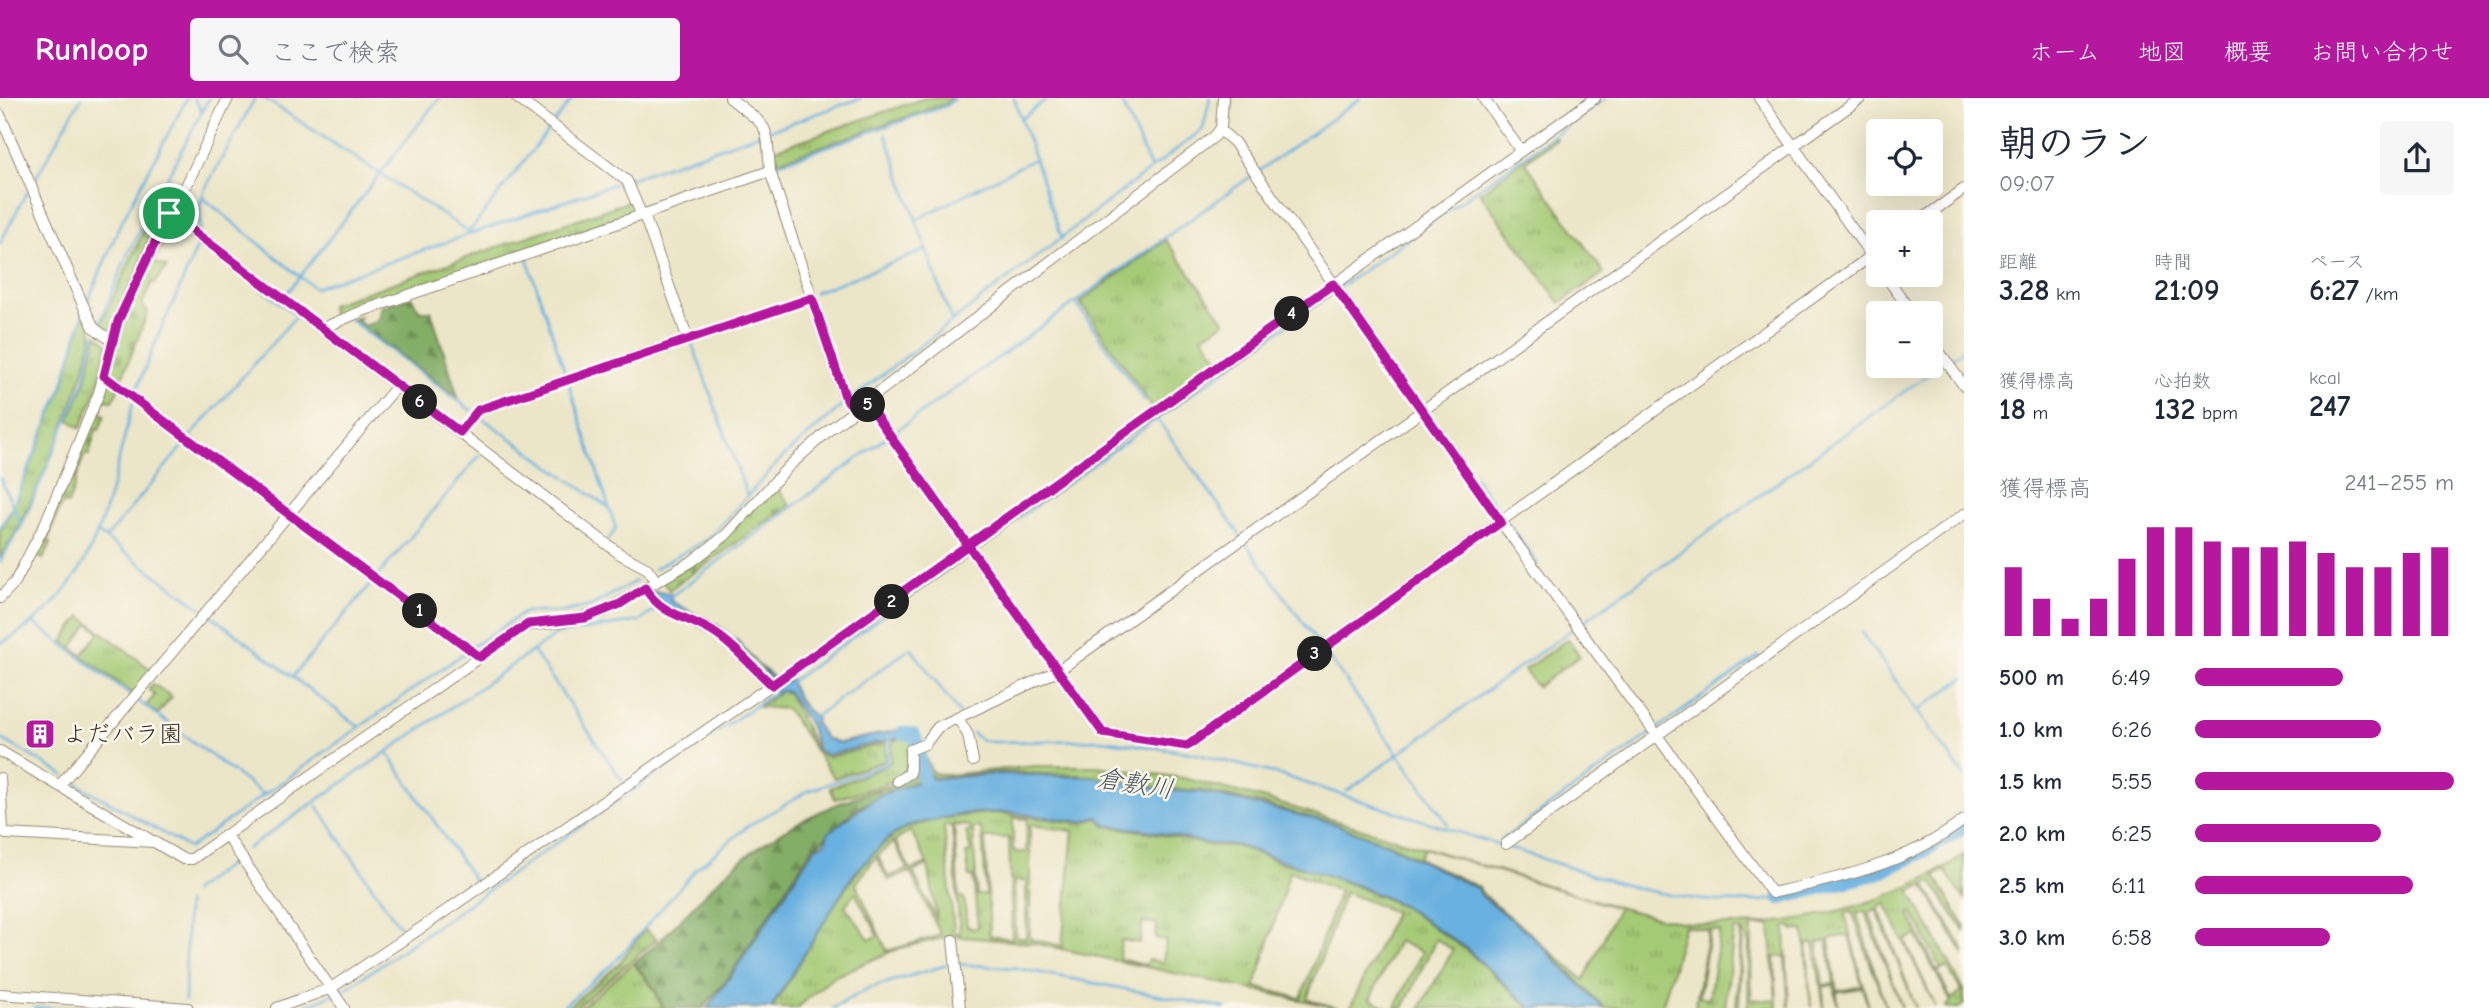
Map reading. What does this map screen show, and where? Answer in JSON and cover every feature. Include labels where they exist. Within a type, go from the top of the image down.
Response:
[{"type":"street","points":[[0,598],[15,582],[45,524],[104,376],[112,341],[155,238],[216,129],[228,98]]},
{"type":"street","points":[[517,98],[626,180],[688,337]]},
{"type":"street","points":[[730,98],[768,131],[768,170],[809,296],[851,404]]},
{"type":"street","points":[[0,751],[64,780],[153,842],[187,861],[227,836],[473,651],[528,624],[585,618],[620,604],[645,588],[651,575],[716,545],[851,404],[866,402],[1220,130],[1223,98]]},
{"type":"street","points":[[1483,98],[1521,151]]},
{"type":"street","points":[[277,1008],[334,993],[971,548],[1336,288],[1595,98]]},
{"type":"street","points":[[1759,98],[1866,249]]},
{"type":"street","points":[[897,781],[910,773],[909,752],[925,744],[938,727],[1059,670],[1792,143],[1861,98]]},
{"type":"street","points":[[0,115],[97,329],[112,341]]},
{"type":"street","points":[[1220,130],[1234,142],[1421,408],[1504,519],[1772,893],[1872,869],[1935,839],[1964,820]]},
{"type":"street","points":[[323,328],[348,316],[527,256],[768,170]]},
{"type":"street","points":[[1935,210],[1964,189]]},
{"type":"street","points":[[169,213],[323,328],[396,388],[459,431],[651,575]]},
{"type":"street","points":[[866,402],[1106,736],[1187,746],[1866,260]]},
{"type":"street","points":[[459,431],[475,413],[809,296]]},
{"type":"street","points":[[1943,357],[1964,386]]},
{"type":"street","points":[[104,376],[473,651]]},
{"type":"street","points":[[64,780],[291,516],[396,388]]},
{"type":"street","points":[[1506,844],[1656,733],[1964,514]]},
{"type":"street","points":[[645,588],[659,607],[715,633],[736,649],[754,671],[775,683]]},
{"type":"street","points":[[960,716],[968,736],[973,761]]},
{"type":"street","points":[[0,778],[3,830],[6,834],[153,842]]},
{"type":"street","points":[[227,836],[344,1008]]},
{"type":"street","points":[[953,940],[960,1008]]},
{"type":"street","points":[[0,994],[188,1008]]},
{"type":"green space","points":[[925,98],[951,98],[945,104],[773,163],[773,150]]},
{"type":"green space","points":[[1554,136],[1556,139],[1525,162],[1604,273],[1560,303],[1480,193]]},
{"type":"green space","points":[[633,200],[638,212],[333,315],[330,305]]},
{"type":"green space","points":[[152,212],[163,216],[110,334],[100,327]]},
{"type":"green space","points":[[164,227],[170,230],[153,262],[167,267],[155,283],[152,282],[142,305],[148,312],[120,383],[107,375],[122,323]]},
{"type":"green space","points":[[1166,240],[1225,322],[1203,337],[1220,360],[1153,408],[1080,302]]},
{"type":"green space","points":[[411,297],[420,311],[431,311],[458,397],[351,320],[361,316],[357,320],[364,326],[378,320],[381,306]]},
{"type":"green space","points":[[84,314],[92,334],[69,413],[40,483],[0,557],[0,530],[12,509],[63,387]]},
{"type":"green space","points":[[97,335],[108,344],[97,389],[81,428],[69,420],[85,383]]},
{"type":"green space","points":[[107,380],[119,387],[113,401],[104,400],[99,412],[105,415],[99,430],[96,429],[89,455],[85,454],[68,504],[64,503],[59,509],[48,540],[51,543],[43,559],[32,553]]},
{"type":"green space","points":[[776,486],[790,505],[669,590],[662,581],[693,564]]},
{"type":"green space","points":[[81,616],[154,672],[135,695],[63,642]],"holes":[[[89,624],[100,632],[82,655],[72,647]]]},
{"type":"green space","points":[[1568,639],[1580,656],[1537,687],[1524,670]]},
{"type":"green space","points":[[153,684],[172,697],[158,714],[146,706],[155,695],[148,689]]},
{"type":"green space","points":[[781,691],[788,693],[818,753],[829,757],[886,743],[885,761],[834,778],[787,709],[758,707]]},
{"type":"green space","points":[[904,738],[912,741],[913,755],[908,767],[899,775],[874,788],[835,799],[830,788],[886,766],[890,762],[893,741]]},
{"type":"green space","points":[[925,757],[932,772],[945,775],[1035,766],[1097,766],[1183,778],[1265,799],[1617,907],[1658,918],[1700,924],[1780,922],[1860,905],[1933,874],[1964,854],[1964,899],[1945,870],[1935,876],[1964,925],[1964,931],[1932,882],[1925,885],[1964,950],[1964,955],[1923,885],[1910,891],[1964,990],[1964,1004],[1959,1008],[1945,1008],[1951,1002],[1916,935],[1905,940],[1936,1008],[1885,903],[1878,907],[1916,1008],[1876,909],[1869,912],[1902,1008],[1865,911],[1857,914],[1886,1008],[1852,912],[1845,914],[1869,1008],[1862,988],[1837,992],[1838,1008],[1834,985],[1823,987],[1824,1008],[1814,943],[1807,944],[1811,1008],[1804,930],[1792,931],[1791,926],[1785,927],[1789,1008],[1785,956],[1775,957],[1777,1008],[1748,1008],[1749,943],[1743,931],[1739,1008],[1736,1008],[1741,931],[1734,930],[1725,1008],[1695,1008],[1708,930],[1684,926],[1662,1008],[1605,1008],[1537,940],[1584,980],[1618,908],[1424,848],[1418,858],[1479,887],[1483,894],[1502,910],[1482,894],[1478,888],[1389,844],[1329,822],[1201,791],[1128,785],[1093,776],[1005,772],[934,777],[928,773]],"holes":[[[1912,912],[1941,968],[1937,971],[1909,914]],[[1770,925],[1776,1001],[1751,999],[1752,926]],[[1710,930],[1720,931],[1709,999],[1699,997]],[[1849,935],[1862,986],[1837,991],[1829,939]],[[1827,941],[1834,983],[1823,985],[1818,942]],[[1947,967],[1962,992],[1951,999],[1938,972]]]},
{"type":"green space","points":[[913,758],[916,759],[919,781],[862,806],[813,847],[728,978],[703,1008],[664,1008],[655,989],[636,965],[638,960],[752,851],[792,826],[834,805],[901,782]]},
{"type":"green space","points":[[995,813],[1081,823],[1098,818],[1105,826],[1210,845],[1236,846],[1285,864],[1306,867],[1402,906],[1466,950],[1530,1008],[1420,1008],[1453,950],[1436,939],[1403,1008],[1395,1008],[1422,952],[1398,941],[1370,999],[1389,1008],[1350,1008],[1395,912],[1345,892],[1307,999],[1338,1008],[1033,943],[951,936],[897,949],[833,977],[797,1008],[772,1008],[854,876],[895,834],[935,820]],"holes":[[[1013,818],[1027,819],[1026,852],[1015,852]],[[954,825],[970,826],[970,832],[966,832],[971,852],[966,853],[969,876],[973,877],[978,927],[974,929],[967,926],[964,898],[959,897]],[[1030,825],[1073,831],[1062,946],[1030,939]],[[944,826],[952,826],[960,934],[954,932]],[[979,826],[982,832],[986,895],[977,895],[973,829]],[[911,831],[927,863],[911,870],[895,841]],[[985,838],[1009,838],[1012,939],[990,936]],[[893,842],[908,869],[888,877],[878,856]],[[876,857],[888,880],[910,872],[941,935],[887,951],[856,884]],[[928,865],[937,920],[913,872]],[[1290,871],[1340,891],[1301,998],[1255,987]],[[1014,881],[1026,881],[1026,939],[1016,937]],[[855,893],[878,935],[870,940],[845,906]],[[1143,922],[1157,924],[1155,938],[1166,940],[1163,962],[1148,960],[1146,965],[1119,959],[1121,940],[1140,943]]]},
{"type":"green space","points":[[645,929],[657,939],[575,1008],[567,1008],[618,965]]},
{"type":"green space","points":[[637,960],[635,965],[654,990],[662,1008],[580,1008]]},
{"type":"water","points":[[654,591],[671,594],[671,601],[718,626],[739,642],[755,662],[726,639],[664,606]]},
{"type":"water","points":[[757,664],[782,684],[791,679],[799,700],[816,717],[815,722],[825,738],[839,743],[907,728],[916,732],[919,739],[902,737],[827,755],[818,750],[809,724],[788,692],[781,691],[776,695],[774,691],[777,688]]},
{"type":"water","points":[[922,758],[932,779],[997,774],[1093,777],[1173,791],[1202,792],[1329,822],[1389,845],[1478,889],[1480,895],[1529,933],[1603,1008],[1531,1008],[1467,949],[1402,905],[1359,886],[1236,845],[1209,844],[1148,830],[1105,825],[1098,817],[1082,822],[1010,812],[969,813],[910,825],[887,839],[853,875],[771,1008],[707,1008],[815,848],[825,842],[829,832],[880,795],[920,781],[916,762]]},
{"type":"waterway","points":[[33,183],[81,98]]},
{"type":"waterway","points":[[86,306],[120,225],[187,98]]},
{"type":"waterway","points":[[194,98],[201,110]]},
{"type":"waterway","points":[[97,328],[129,251],[209,98]]},
{"type":"waterway","points":[[200,232],[200,206],[204,191],[255,98]]},
{"type":"waterway","points":[[264,98],[469,232]]},
{"type":"waterway","points":[[284,297],[439,98]]},
{"type":"waterway","points":[[470,231],[573,98]]},
{"type":"waterway","points":[[768,131],[861,98]]},
{"type":"waterway","points":[[771,166],[946,106],[955,98]]},
{"type":"waterway","points":[[1014,98],[1062,239]]},
{"type":"waterway","points":[[1021,119],[1048,98]]},
{"type":"waterway","points":[[1120,98],[1151,169]]},
{"type":"waterway","points":[[851,399],[1203,129],[1210,98]]},
{"type":"waterway","points":[[1231,98],[1228,127],[1235,138]]},
{"type":"waterway","points":[[1259,171],[1361,98]]},
{"type":"waterway","points":[[1340,287],[1606,98]]},
{"type":"waterway","points":[[629,179],[762,133]]},
{"type":"waterway","points":[[886,135],[952,322]]},
{"type":"waterway","points":[[916,220],[1036,158]]},
{"type":"waterway","points":[[893,433],[1254,174]]},
{"type":"waterway","points":[[202,197],[314,288],[623,181]]},
{"type":"waterway","points":[[0,243],[27,192]]},
{"type":"waterway","points":[[150,207],[162,214]]},
{"type":"waterway","points":[[172,223],[196,239]]},
{"type":"waterway","points":[[135,396],[199,242],[196,238]]},
{"type":"waterway","points":[[199,242],[376,375]]},
{"type":"waterway","points":[[815,292],[926,250]]},
{"type":"waterway","points":[[527,258],[567,378]]},
{"type":"waterway","points":[[789,683],[1335,291]]},
{"type":"waterway","points":[[1076,303],[1145,402]]},
{"type":"waterway","points":[[324,321],[348,312]]},
{"type":"waterway","points":[[0,528],[13,506],[62,387],[83,314]]},
{"type":"waterway","points":[[190,437],[296,316]]},
{"type":"waterway","points":[[349,319],[472,411]]},
{"type":"waterway","points":[[0,562],[22,525],[84,381],[95,334]]},
{"type":"waterway","points":[[691,340],[747,495]]},
{"type":"waterway","points":[[1950,359],[1964,349]]},
{"type":"waterway","points":[[1580,624],[1944,363]]},
{"type":"waterway","points":[[568,382],[616,529],[608,540]]},
{"type":"waterway","points":[[0,644],[34,622],[60,597],[79,570],[106,509],[133,403]]},
{"type":"waterway","points":[[654,569],[709,538],[782,458],[845,403]]},
{"type":"waterway","points":[[478,415],[609,508]]},
{"type":"waterway","points":[[1157,419],[1241,536]]},
{"type":"waterway","points":[[670,597],[887,437]]},
{"type":"waterway","points":[[106,538],[186,442]]},
{"type":"waterway","points":[[293,676],[481,454]]},
{"type":"waterway","points":[[1474,476],[1503,516]]},
{"type":"waterway","points":[[0,478],[22,525]]},
{"type":"waterway","points":[[1507,521],[1538,564]]},
{"type":"waterway","points":[[98,533],[203,609]]},
{"type":"waterway","points":[[587,535],[618,559]]},
{"type":"waterway","points":[[1245,542],[1321,647]]},
{"type":"waterway","points":[[472,647],[525,612],[562,612],[591,606],[636,581]]},
{"type":"waterway","points":[[247,849],[557,634],[640,621],[657,608]]},
{"type":"waterway","points":[[208,613],[359,727]]},
{"type":"waterway","points":[[34,623],[264,795]]},
{"type":"waterway","points":[[1347,791],[1574,628]]},
{"type":"waterway","points":[[1861,632],[1964,776]]},
{"type":"waterway","points":[[814,717],[911,648],[959,713]]},
{"type":"waterway","points":[[69,779],[189,848],[467,651]]},
{"type":"waterway","points":[[533,651],[624,783]]},
{"type":"waterway","points":[[1325,652],[1448,824]]},
{"type":"waterway","points":[[1657,729],[1759,656]]},
{"type":"waterway","points":[[1918,711],[1964,678]]},
{"type":"waterway","points":[[301,1008],[347,988],[775,692]]},
{"type":"waterway","points":[[902,733],[914,735],[923,778]]},
{"type":"waterway","points":[[972,733],[981,740],[992,742],[1102,740],[1192,753],[1277,774],[1624,885],[1662,894],[1721,901],[1780,898]]},
{"type":"waterway","points":[[1500,841],[1652,733]]},
{"type":"waterway","points":[[0,738],[64,775]]},
{"type":"waterway","points":[[561,1008],[613,964],[697,868],[748,826],[808,791],[886,764],[891,738]]},
{"type":"waterway","points":[[387,752],[476,883]]},
{"type":"waterway","points":[[317,806],[404,933]]},
{"type":"waterway","points":[[1780,898],[1875,874],[1924,851],[1964,827]]},
{"type":"waterway","points":[[192,892],[237,858],[307,962]]},
{"type":"waterway","points":[[185,1001],[187,903]]},
{"type":"waterway","points":[[957,964],[1015,968],[1225,1008]]},
{"type":"waterway","points":[[833,1008],[869,988],[947,965]]},
{"type":"waterway","points":[[34,1008],[82,1008]]},
{"type":"place","name":"よだバラ園","points":[[40,734]]},
{"type":"route","points":[[169,213],[160,227],[118,321],[104,376],[480,657],[528,624],[585,618],[620,604],[645,588],[660,608],[710,631],[733,646],[754,671],[772,685],[968,545],[1106,736],[1187,746],[1501,522],[1333,284],[968,545],[866,402],[856,410],[846,399],[812,298],[799,300],[478,410],[460,432],[169,213]]},
{"type":"water label","name":"倉敷川","points":[[1135,783]]}]
